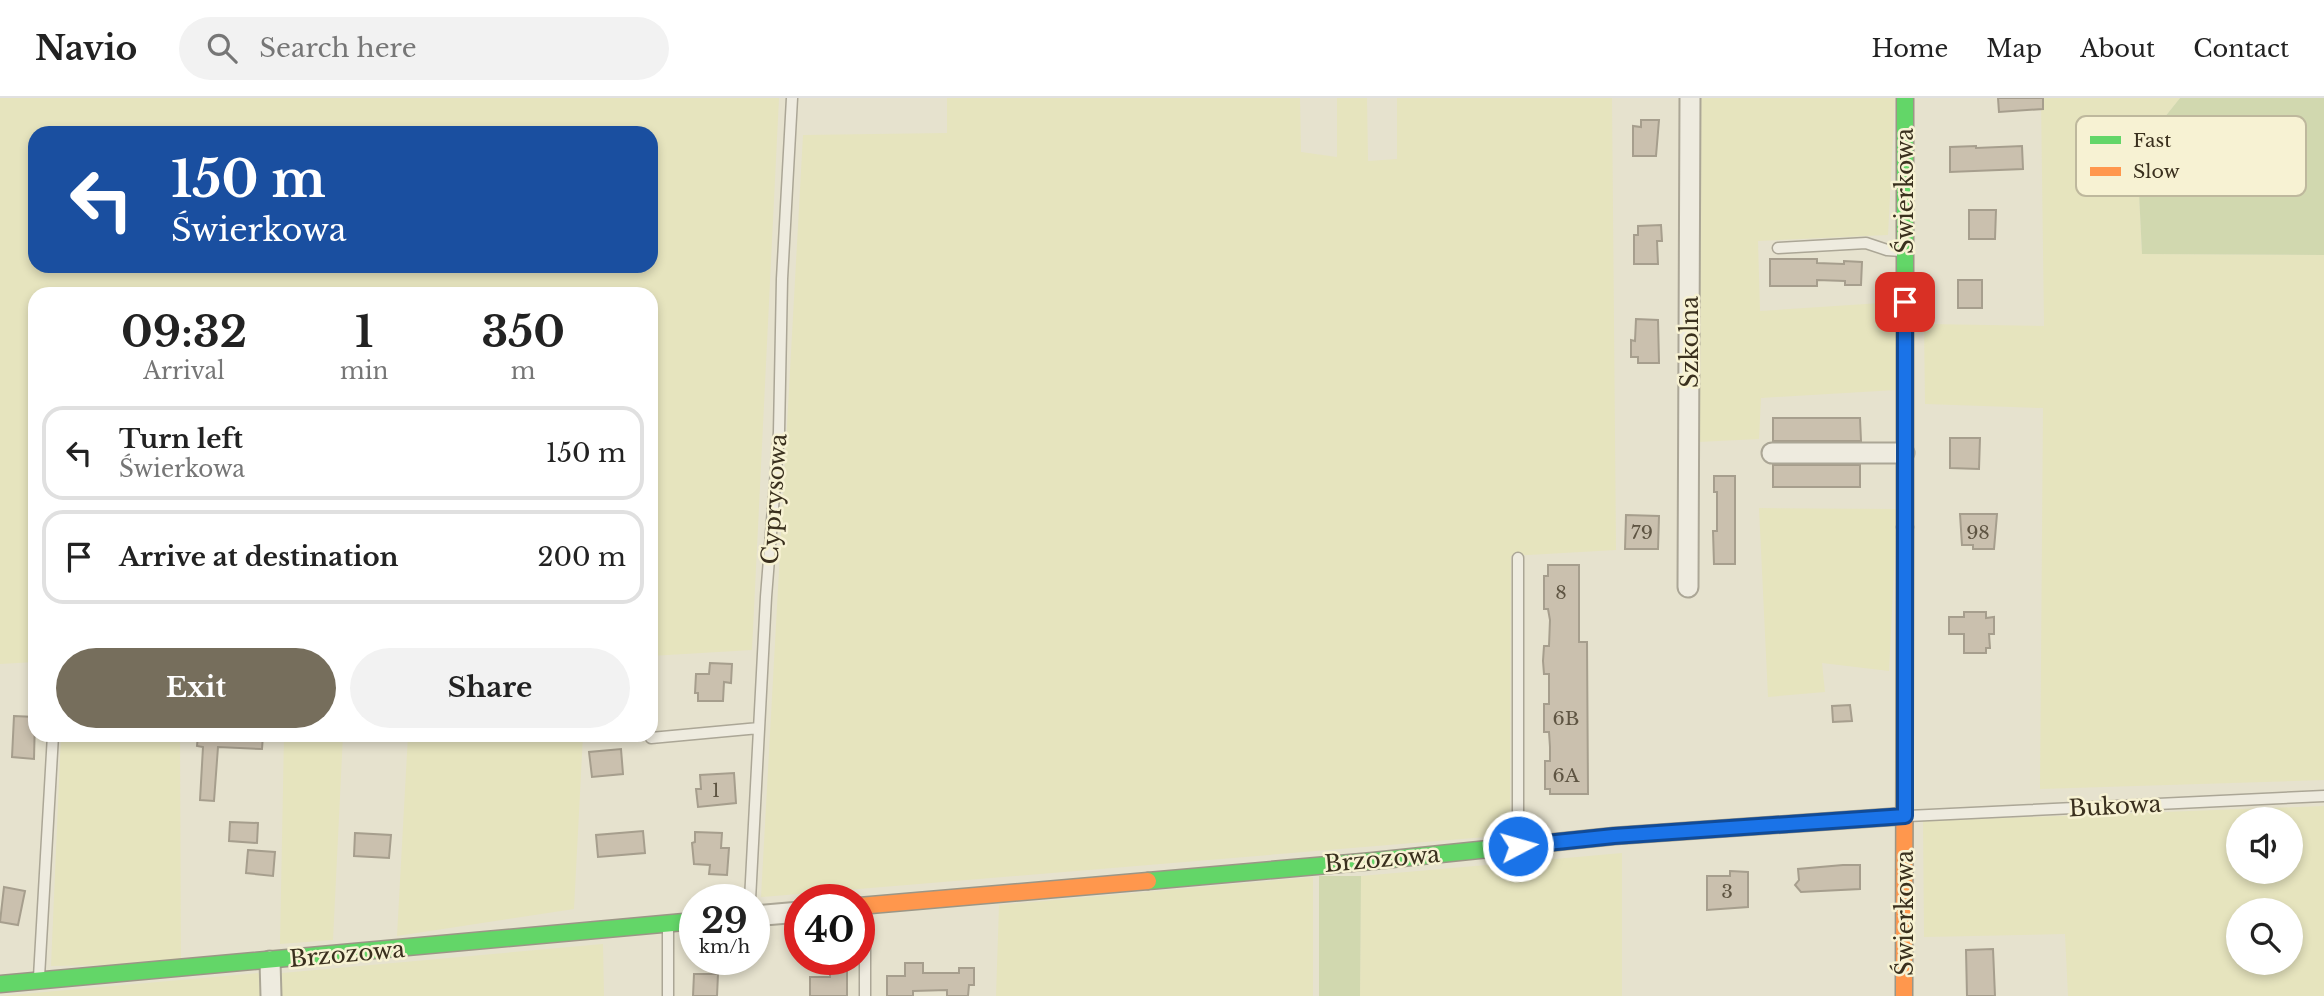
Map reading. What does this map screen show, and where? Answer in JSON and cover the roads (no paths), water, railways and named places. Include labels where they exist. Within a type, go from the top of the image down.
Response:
[{"type":"street","name":"Szkolna","points":[[1688,587],[1690,98]]},
{"type":"street","name":"Świerkowa","points":[[1904,996],[1905,98]]},
{"type":"street","points":[[1772,453],[1904,453]]},
{"type":"street","name":"Brzozowa","points":[[875,905],[1614,836],[1905,816]]},
{"type":"street","name":"Brzozowa","points":[[0,984],[679,923]]},
{"type":"street","points":[[270,961],[271,996]]},
{"type":"lane","name":"Cyprysowa","points":[[751,884],[766,597],[779,432],[782,279],[792,98]]},
{"type":"lane","points":[[1778,248],[1866,243],[1886,250],[1905,251]]},
{"type":"lane","points":[[1518,558],[1518,846]]},
{"type":"lane","points":[[658,737],[759,728]]},
{"type":"lane","points":[[39,981],[53,742]]},
{"type":"lane","name":"Bukowa","points":[[1905,816],[2324,796]]},
{"type":"lane","points":[[667,924],[668,996]]},
{"type":"lane","points":[[864,975],[865,996]]}]
